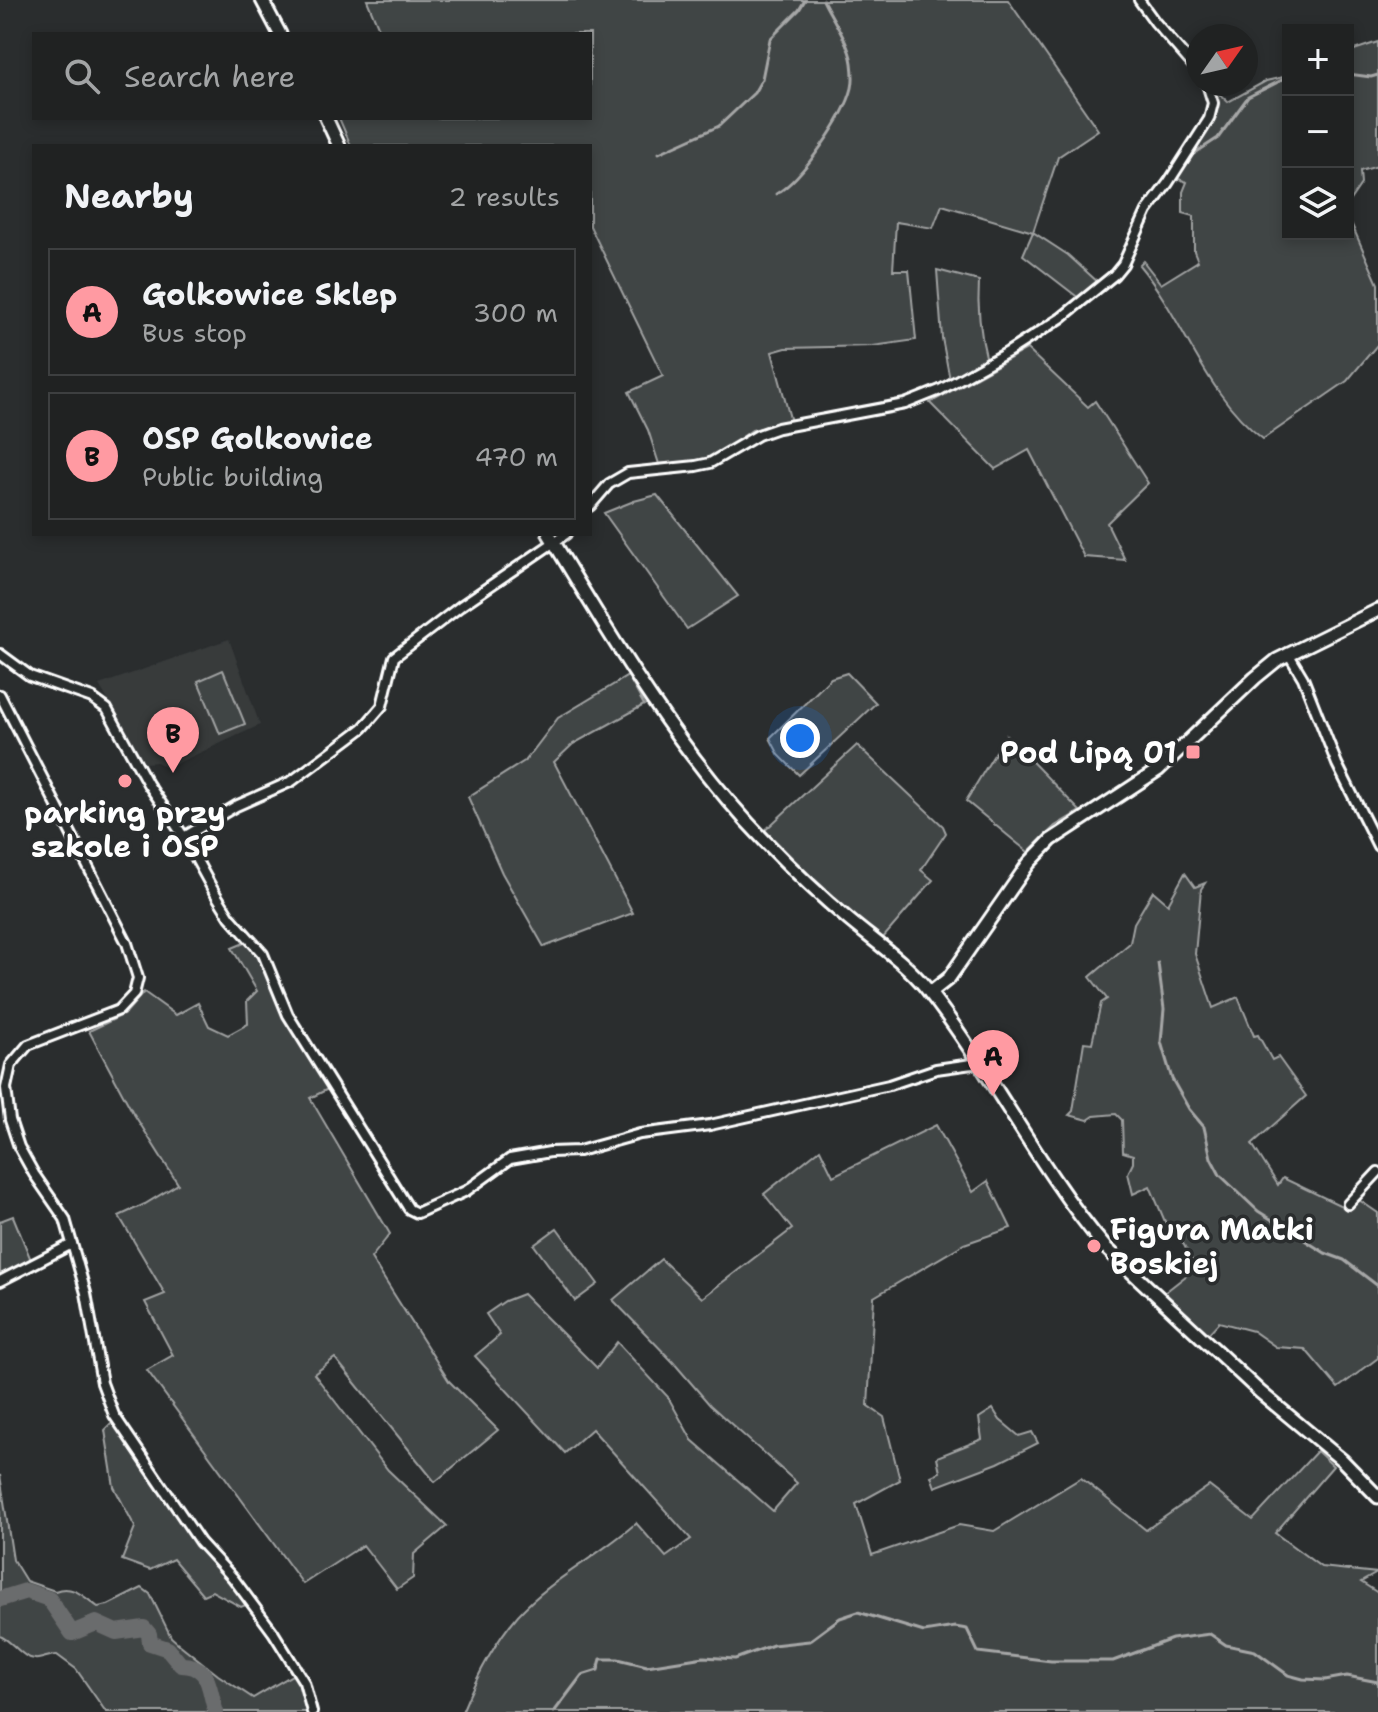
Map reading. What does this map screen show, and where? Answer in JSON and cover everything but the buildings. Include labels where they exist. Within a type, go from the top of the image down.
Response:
[{"type":"street","points":[[262,0],[279,32]]},
{"type":"street","points":[[1139,0],[1186,57]]},
{"type":"street","points":[[592,504],[609,484],[628,473],[710,463],[758,435],[778,428],[862,413],[922,398],[1006,353],[1061,318],[1104,284],[1123,264],[1145,214],[1209,119],[1213,103],[1211,96]]},
{"type":"street","points":[[327,120],[338,144]]},
{"type":"street","points":[[184,837],[236,806],[292,781],[363,728],[382,706],[394,657],[552,538],[652,698],[735,807],[812,890],[916,977],[930,993],[978,1060],[1086,1225],[1105,1247],[1260,1392],[1342,1460],[1378,1497]]},
{"type":"street","points":[[930,993],[949,978],[1009,890],[1043,848],[1060,833],[1158,770],[1255,678],[1288,653],[1378,610]]},
{"type":"street","points":[[1288,653],[1303,678],[1337,764],[1378,846]]},
{"type":"street","points":[[0,654],[30,676],[92,698],[107,709],[153,793],[184,837],[230,917],[263,954],[288,1015],[409,1209],[417,1213],[466,1191],[510,1159],[579,1151],[640,1134],[710,1125],[889,1085],[936,1069],[972,1064],[978,1060]]},
{"type":"street","points":[[0,695],[127,943],[138,978],[134,994],[119,1010],[28,1045],[11,1065],[6,1088],[14,1134],[34,1174],[65,1219],[86,1293],[102,1383],[114,1415],[200,1542],[233,1578],[273,1632],[304,1682],[312,1712]]},
{"type":"street","points":[[1348,1204],[1378,1172]]},
{"type":"street","points":[[0,1281],[72,1244]]},
{"type":"shaded area","points":[[367,0],[1008,0],[1098,130],[1058,157],[1033,232],[942,205],[933,228],[896,222],[893,270],[909,270],[916,340],[873,346],[786,348],[772,352],[791,422],[752,430],[723,451],[702,461],[659,464],[648,430],[629,392],[663,376],[592,230],[592,144],[350,144],[340,120],[592,120],[592,32],[380,32]]},
{"type":"shaded area","points":[[1378,42],[1378,166],[1360,171],[1361,184],[1354,194],[1354,96],[1354,50]]},
{"type":"shaded area","points":[[1282,77],[1282,240],[1354,240],[1354,230],[1378,284],[1378,344],[1347,381],[1263,439],[1225,401],[1139,265],[1143,261],[1161,284],[1198,261],[1194,251],[1194,216],[1183,213],[1183,192],[1187,182],[1176,178],[1215,117],[1216,96],[1221,96],[1228,102],[1239,96],[1258,96],[1258,85]]},
{"type":"shaded area","points":[[1033,232],[1068,255],[1100,284],[1080,299],[1023,255]]},
{"type":"shaded area","points":[[937,270],[979,281],[978,302],[987,361],[950,380],[942,338]]},
{"type":"shaded area","points":[[1027,349],[1088,407],[1095,401],[1148,483],[1107,523],[1125,560],[1084,557],[1029,450],[995,469],[930,403]]},
{"type":"shaded area","points":[[657,495],[738,596],[687,629],[604,513]]},
{"type":"shaded area","points":[[229,639],[260,725],[167,768],[157,762],[145,763],[99,685]]},
{"type":"shaded area","points":[[223,670],[245,724],[220,734],[198,681]]},
{"type":"shaded area","points":[[847,673],[876,703],[799,775],[779,755],[770,738],[831,678]]},
{"type":"shaded area","points":[[628,676],[644,705],[573,744],[554,762],[633,913],[544,947],[502,873],[468,797],[526,760],[558,718]]},
{"type":"shaded area","points":[[1006,735],[1080,811],[1055,826],[1028,852],[966,801]]},
{"type":"shaded area","points":[[857,745],[943,826],[946,833],[921,870],[933,880],[883,938],[876,938],[761,834]]},
{"type":"shaded area","points":[[1185,873],[1195,887],[1205,883],[1201,889],[1195,954],[1213,1008],[1238,997],[1254,1036],[1258,1035],[1272,1060],[1278,1057],[1306,1096],[1252,1144],[1278,1185],[1283,1178],[1350,1210],[1359,1200],[1378,1213],[1378,1358],[1338,1388],[1305,1349],[1276,1347],[1253,1331],[1219,1322],[1208,1334],[1164,1293],[1196,1268],[1184,1245],[1166,1224],[1150,1186],[1133,1194],[1128,1173],[1133,1155],[1123,1152],[1122,1120],[1116,1114],[1094,1116],[1088,1120],[1069,1115],[1073,1111],[1084,1042],[1092,1043],[1101,1003],[1107,999],[1090,977],[1130,943],[1134,923],[1153,891],[1168,904]]},
{"type":"shaded area","points":[[249,941],[262,955],[284,1015],[332,1087],[310,1098],[390,1234],[371,1258],[449,1381],[498,1430],[435,1482],[335,1358],[314,1374],[388,1470],[447,1526],[414,1554],[413,1578],[397,1589],[363,1545],[303,1584],[147,1370],[173,1355],[145,1302],[165,1294],[119,1216],[178,1184],[132,1111],[89,1031],[125,1014],[144,992],[176,1015],[198,1003],[209,1026],[228,1035],[248,1024],[247,1001],[257,991],[232,948]]},
{"type":"shaded area","points":[[936,1125],[973,1192],[988,1181],[1011,1228],[964,1244],[874,1297],[868,1406],[884,1417],[900,1480],[856,1504],[872,1555],[959,1525],[994,1531],[1081,1478],[1146,1530],[1209,1486],[1253,1520],[1317,1451],[1333,1466],[1275,1533],[1321,1567],[1377,1573],[1361,1582],[1378,1593],[1378,1712],[462,1712],[486,1662],[509,1626],[531,1602],[560,1579],[636,1523],[666,1557],[691,1539],[592,1429],[565,1453],[475,1356],[500,1335],[486,1314],[505,1301],[523,1294],[597,1368],[617,1342],[668,1397],[692,1440],[773,1511],[797,1483],[710,1405],[613,1300],[661,1259],[702,1298],[792,1229],[764,1194],[820,1149],[833,1176]]},
{"type":"shaded area","points":[[13,1216],[31,1260],[0,1276],[0,1221]]},
{"type":"shaded area","points":[[557,1228],[598,1284],[575,1301],[534,1245]]},
{"type":"shaded area","points":[[993,1409],[1000,1420],[1019,1436],[1032,1432],[1038,1443],[998,1463],[935,1487],[931,1476],[940,1472],[937,1457],[982,1439],[979,1418]]},
{"type":"shaded area","points":[[114,1421],[191,1536],[248,1604],[241,1607],[212,1591],[203,1595],[173,1559],[150,1570],[122,1560],[135,1527],[114,1487],[105,1430]]},
{"type":"shaded area","points":[[0,1475],[13,1560],[26,1581],[55,1591],[73,1590],[98,1607],[142,1588],[150,1594],[171,1637],[218,1675],[253,1698],[294,1674],[303,1691],[308,1712],[221,1712],[210,1677],[204,1681],[212,1712],[106,1712],[76,1669],[57,1655],[33,1659],[23,1654],[0,1636]]},
{"type":"waterway","points":[[659,153],[719,126],[754,93],[762,79],[770,39],[805,0]]},
{"type":"waterway","points":[[776,194],[810,162],[841,115],[852,88],[850,55],[823,0]]},
{"type":"waterway","points":[[1354,75],[1378,75]]},
{"type":"waterway","points":[[1189,157],[1218,138],[1248,97],[1282,80]]},
{"type":"waterway","points":[[1158,963],[1164,1009],[1161,1042],[1172,1079],[1189,1109],[1204,1127],[1211,1158],[1220,1175],[1258,1211],[1325,1253],[1344,1260],[1378,1286]]},
{"type":"waterway","points":[[0,1599],[26,1591],[49,1599],[72,1633],[96,1623],[116,1632],[144,1628],[149,1634],[150,1643],[168,1649],[181,1665],[191,1666],[204,1674],[216,1712]]},
{"type":"waterway","points":[[554,1712],[582,1675],[598,1670],[601,1659],[618,1659],[647,1666],[704,1657],[735,1659],[773,1645],[809,1641],[840,1618],[858,1612],[924,1632],[955,1627],[967,1629],[978,1652],[1051,1661],[1113,1661],[1172,1639],[1210,1634],[1226,1645],[1255,1651],[1288,1675],[1325,1680],[1347,1676],[1378,1682]]},
{"type":"place","name":"Pod Lipą 01","points":[[1193,752]]},
{"type":"place","name":"OSP Golkowice","points":[[173,773]]},
{"type":"place","name":"parking przy szkole i OSP","points":[[125,781]]},
{"type":"place","name":"Golkowice Sklep","points":[[993,1096]]},
{"type":"place","name":"Figura Matki Boskiej","points":[[1094,1246]]}]
